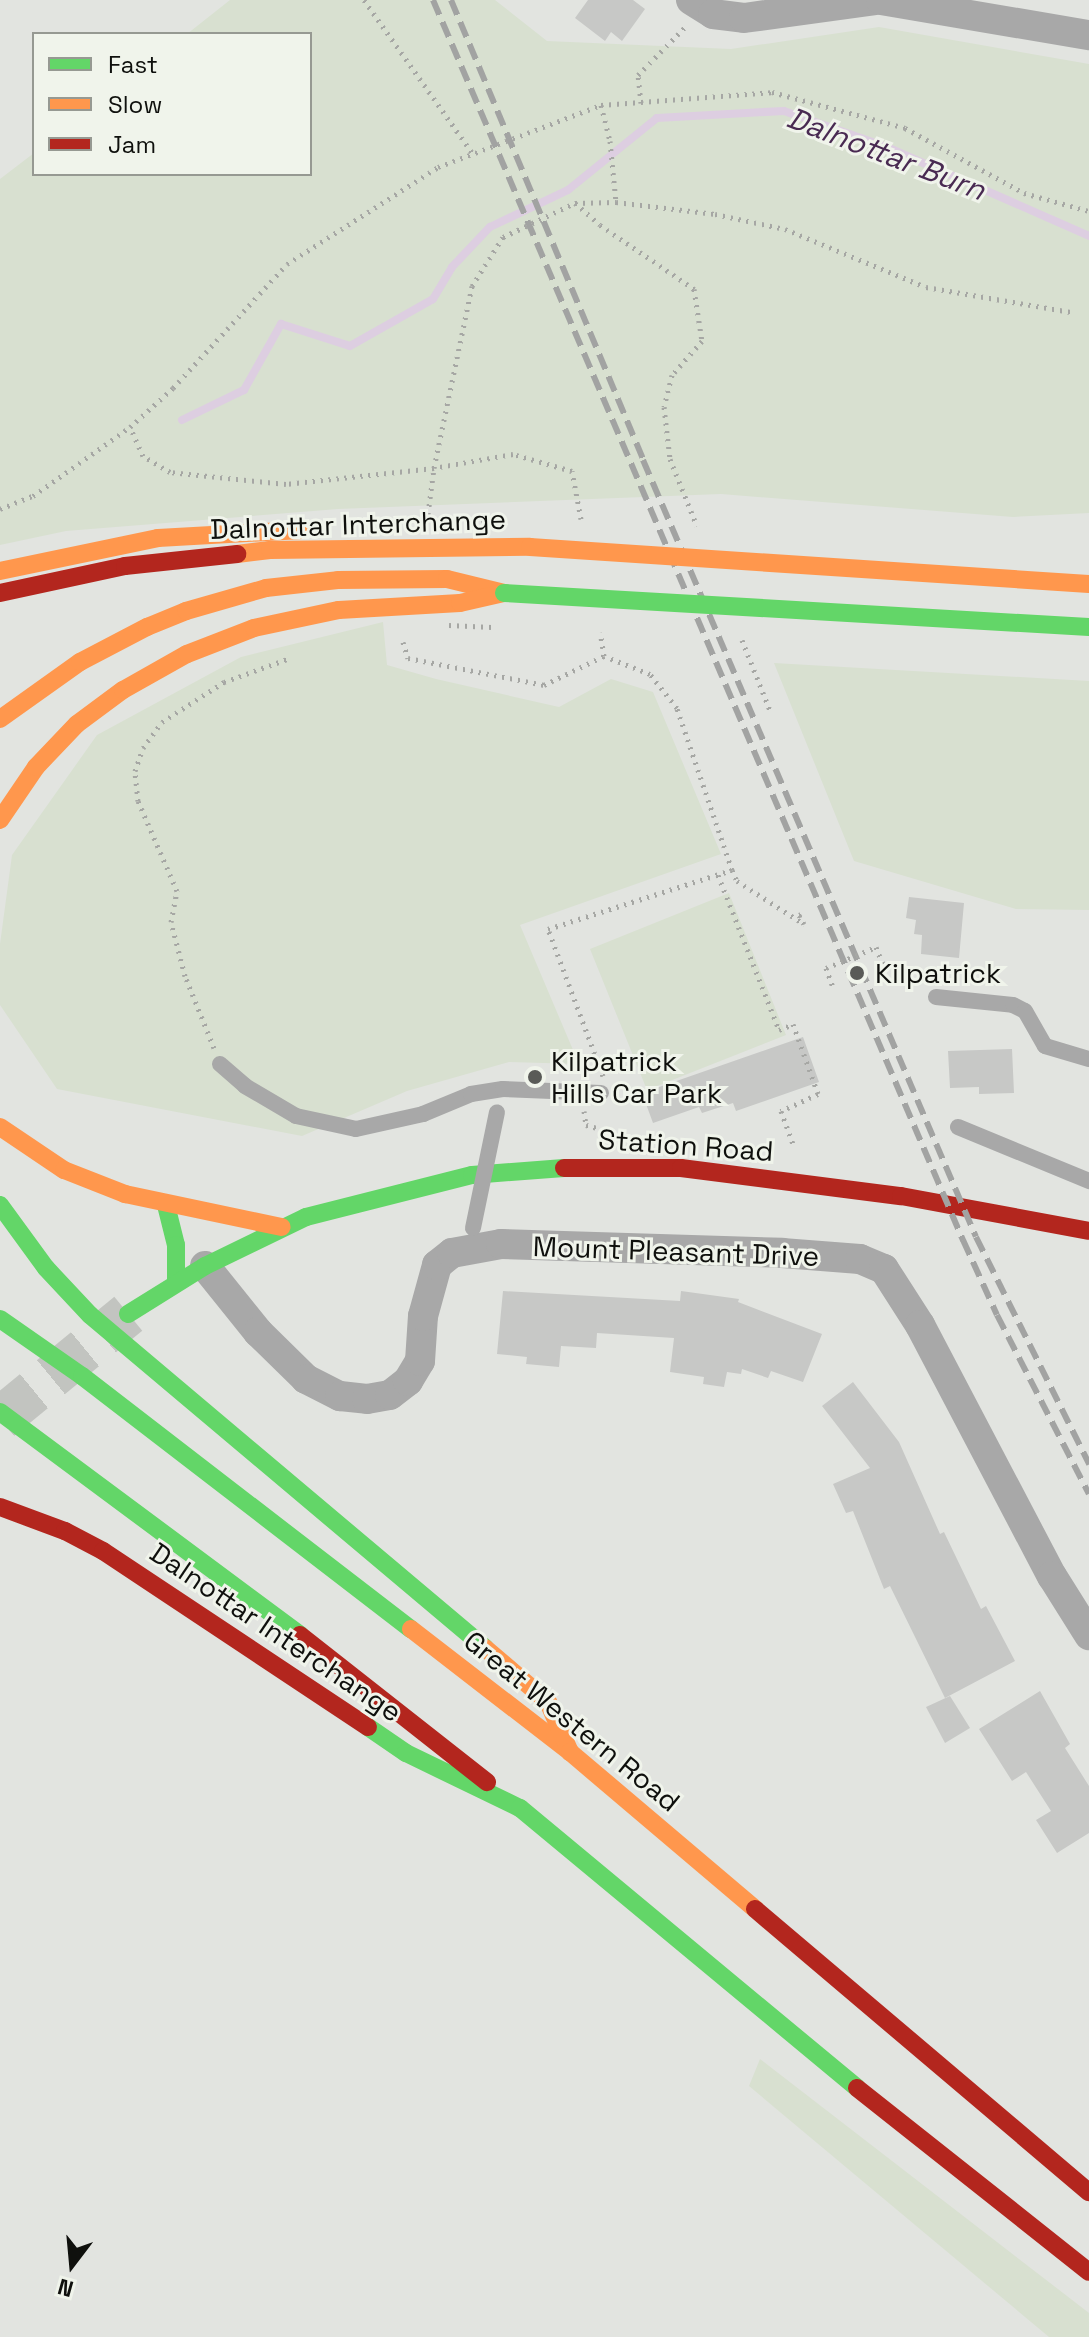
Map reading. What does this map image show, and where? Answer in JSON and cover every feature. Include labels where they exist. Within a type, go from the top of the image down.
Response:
[{"type":"main road","points":[[0,571],[158,538],[270,529],[479,535],[530,547],[1089,584]]},
{"type":"main road","name":"Dalnottar Interchange","points":[[0,593],[125,566],[270,550],[530,547]]},
{"type":"main road","points":[[0,719],[80,662],[147,627],[186,611],[266,588],[338,580],[447,579],[504,593],[1089,627]]},
{"type":"main road","points":[[0,820],[36,767],[77,724],[123,690],[187,654],[254,628],[339,610],[460,603],[504,593]]},
{"type":"main road","points":[[0,1127],[64,1170],[125,1194],[282,1227]]},
{"type":"main road","name":"Station Road","points":[[128,1314],[176,1282],[282,1227],[346,1204],[472,1175],[645,1166],[843,1188],[1089,1231]]},
{"type":"main road","points":[[0,1205],[37,1257],[90,1315],[548,1702],[570,1752]]},
{"type":"main road","points":[[166,1205],[176,1245],[176,1282]]},
{"type":"main road","name":"Great Western Road","points":[[0,1319],[82,1376],[570,1752],[1089,2192]]},
{"type":"main road","points":[[0,1412],[294,1631],[520,1808],[823,2061],[1089,2272]]},
{"type":"main road","name":"Dalnottar Interchange","points":[[0,1507],[65,1531],[103,1551],[406,1753],[520,1808]]},
{"type":"street","points":[[697,4],[744,18],[875,0]]},
{"type":"street","points":[[881,0],[1089,35]]},
{"type":"street","name":"Mount Pleasant Drive","points":[[205,1266],[258,1332],[306,1379],[340,1396],[367,1399],[390,1395],[408,1381],[420,1361],[423,1316],[437,1265],[472,1239],[501,1244],[782,1253],[860,1259],[884,1269],[920,1325],[1052,1576],[1089,1635]]},
{"type":"lane","points":[[936,997],[1013,1005],[1025,1011],[1045,1046],[1089,1059]]},
{"type":"lane","points":[[220,1064],[245,1086],[296,1116],[356,1129],[423,1114],[471,1094],[503,1089],[601,1093]]},
{"type":"lane","points":[[472,1239],[503,1089]]},
{"type":"lane","points":[[958,1127],[1089,1181]]},
{"type":"path","points":[[364,0],[473,154]]},
{"type":"path","points":[[641,103],[638,75],[697,4]]},
{"type":"path","points":[[0,509],[33,496],[130,427],[173,388],[287,264],[438,167],[601,105],[772,92],[905,128],[1024,193],[1089,211]]},
{"type":"path","points":[[601,105],[610,141],[616,202]]},
{"type":"path","points":[[428,515],[434,468],[472,286],[503,237],[575,203],[616,202],[715,214],[785,229],[926,287],[1071,312]]},
{"type":"path","points":[[575,203],[600,225],[694,289],[702,341],[672,375],[664,407],[670,459]]},
{"type":"path","points":[[130,427],[143,456],[170,472],[286,484],[434,468]]},
{"type":"path","points":[[390,642],[403,642]]},
{"type":"path","points":[[604,656],[650,674],[677,708],[737,881],[804,924],[799,915],[805,913]]},
{"type":"path","points":[[220,1064],[185,976],[171,922],[177,891],[138,801],[135,771],[143,748],[162,722],[224,682],[294,657]]},
{"type":"path","points":[[601,1093],[604,1072],[548,929],[732,870]]},
{"type":"path","points":[[718,875],[779,1030],[793,1024],[818,1094],[781,1111],[793,1137],[796,1158]]},
{"type":"path","points":[[834,990],[826,968],[876,947],[885,969]]},
{"type":"green space","points":[[230,0],[495,0],[547,41],[731,49],[879,27],[1089,64],[1089,513],[1013,517],[721,494],[338,509],[66,531],[0,545],[0,179],[32,155],[32,176],[312,176],[312,32],[190,32]]},
{"type":"green space","points":[[383,622],[387,665],[436,679],[559,707],[611,679],[653,692],[721,854],[520,925],[579,1064],[509,1062],[407,1091],[302,1136],[57,1089],[0,1005],[0,944],[12,855],[97,735],[241,657]]},
{"type":"green space","points":[[774,663],[1089,681],[1089,910],[1016,909],[854,861]]},
{"type":"green space","points":[[729,893],[786,1035],[647,1090],[590,949]]},
{"type":"green space","points":[[760,2059],[1089,2313],[1089,2337],[1049,2337],[749,2086]]},
{"type":"building","points":[[588,0],[633,0],[645,9],[622,41],[611,32],[605,41],[575,18]]},
{"type":"building","points":[[909,897],[964,903],[959,958],[921,954],[922,935],[914,934],[916,920],[906,918]]},
{"type":"building","points":[[803,1037],[819,1082],[736,1111],[733,1103],[702,1113],[699,1107],[653,1123],[642,1093]]},
{"type":"building","points":[[1012,1049],[1014,1093],[979,1094],[979,1087],[950,1088],[948,1051]]},
{"type":"building","points":[[503,1291],[680,1301],[681,1291],[739,1299],[738,1302],[822,1334],[803,1382],[771,1371],[768,1378],[742,1369],[741,1374],[727,1372],[724,1387],[703,1384],[704,1377],[670,1372],[674,1338],[597,1333],[596,1348],[561,1346],[559,1367],[526,1364],[527,1357],[497,1354]]},
{"type":"building","points":[[853,1382],[899,1442],[940,1534],[944,1532],[981,1609],[986,1606],[1015,1661],[945,1698],[890,1586],[884,1589],[853,1511],[846,1513],[833,1484],[870,1468],[822,1406]]},
{"type":"building","points":[[1040,1691],[1070,1744],[1065,1748],[1089,1786],[1089,1833],[1057,1853],[1036,1820],[1051,1811],[1026,1772],[1012,1781],[979,1729]]},
{"type":"building","points":[[950,1696],[970,1728],[945,1743],[926,1707]]},
{"type":"waterway","name":"Dalnottar Burn","points":[[182,420],[244,390],[281,324],[350,346],[433,299],[452,267],[490,227],[568,190],[657,118],[784,111],[889,148],[1089,236]]},
{"type":"tunnel","points":[[0,1419],[128,1314]]},
{"type":"railway","points":[[433,0],[963,1240],[997,1315],[1089,1494]]},
{"type":"railway","points":[[451,0],[643,460],[976,1237],[1089,1464]]},
{"type":"traffic: fast","points":[[504,593],[1089,627]]},
{"type":"traffic: fast","points":[[128,1314],[205,1266],[306,1217],[472,1175],[564,1168]]},
{"type":"traffic: fast","points":[[0,1205],[46,1268],[90,1315],[485,1648]]},
{"type":"traffic: fast","points":[[166,1205],[176,1245],[176,1282]]},
{"type":"traffic: fast","points":[[0,1319],[82,1376],[411,1629]]},
{"type":"traffic: fast","points":[[0,1412],[300,1635]]},
{"type":"traffic: fast","points":[[368,1727],[406,1753],[520,1808],[857,2088]]},
{"type":"traffic: slow","points":[[0,571],[158,538],[302,530]]},
{"type":"traffic: slow","points":[[237,554],[270,550],[530,547]]},
{"type":"traffic: slow","points":[[530,547],[1089,584]]},
{"type":"traffic: slow","points":[[0,719],[80,662],[147,627],[186,611],[266,588],[338,580],[447,579],[504,593]]},
{"type":"traffic: slow","points":[[0,820],[36,767],[77,724],[123,690],[187,654],[254,628],[339,610],[460,603],[504,593]]},
{"type":"traffic: slow","points":[[0,1127],[64,1170],[125,1194],[282,1227]]},
{"type":"traffic: slow","points":[[411,1629],[570,1752]]},
{"type":"traffic: slow","points":[[485,1648],[548,1702],[570,1752],[755,1909]]},
{"type":"traffic: jam","points":[[0,593],[125,566],[237,554]]},
{"type":"traffic: jam","points":[[564,1168],[681,1168],[901,1196],[1089,1231]]},
{"type":"traffic: jam","points":[[0,1507],[65,1531],[103,1551],[368,1727]]},
{"type":"traffic: jam","points":[[300,1635],[487,1782]]},
{"type":"traffic: jam","points":[[755,1909],[1089,2192]]},
{"type":"traffic: jam","points":[[857,2088],[1089,2272]]},
{"type":"place","name":"Kilpatrick","points":[[857,973]]},
{"type":"place","name":"Kilpatrick Hills Car Park","points":[[535,1077]]}]
